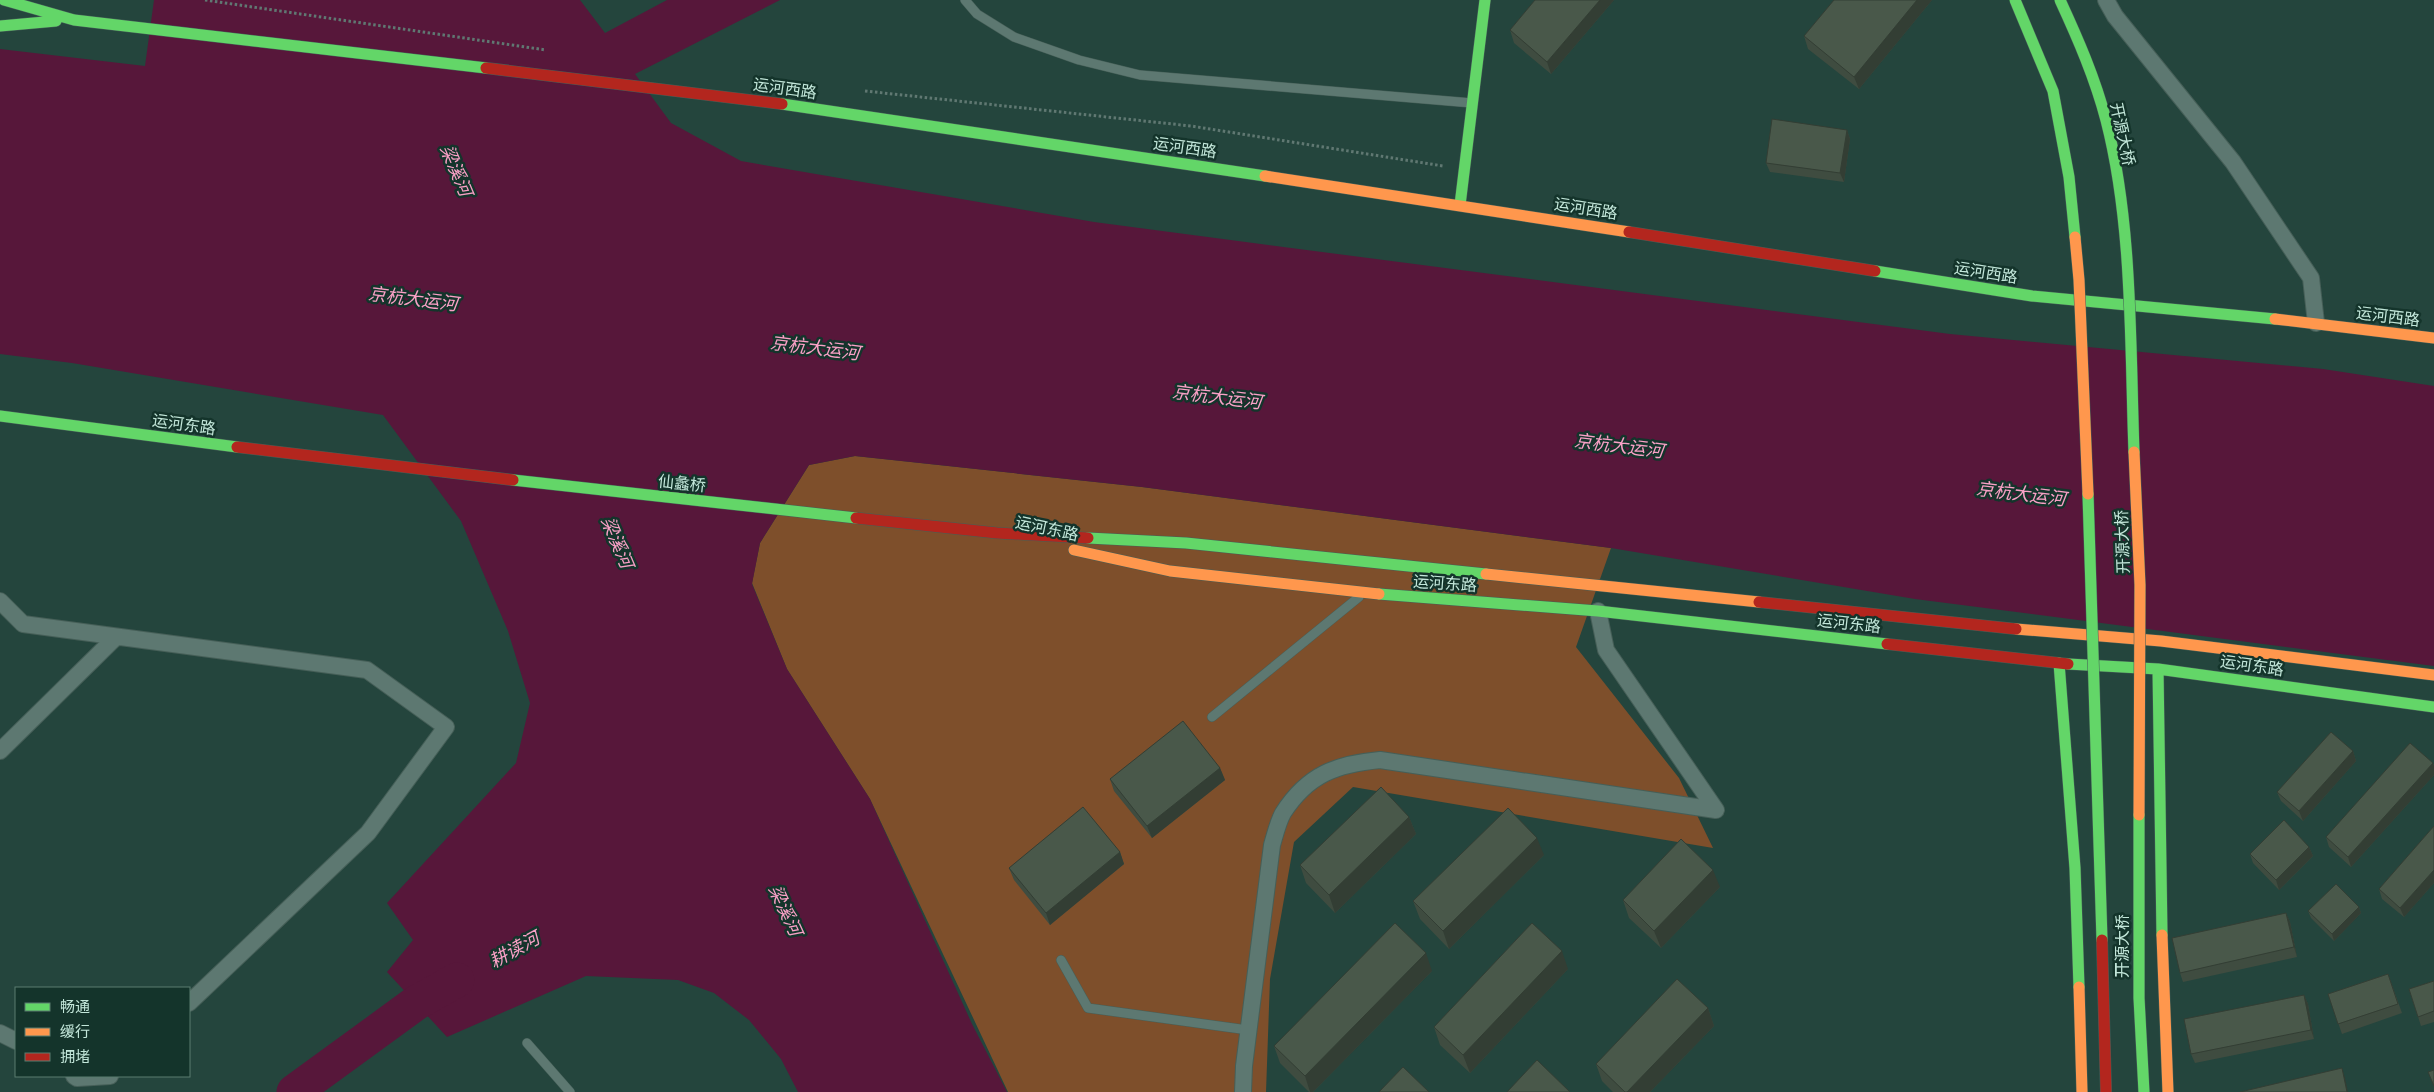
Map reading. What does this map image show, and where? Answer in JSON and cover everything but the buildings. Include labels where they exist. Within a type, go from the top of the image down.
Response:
[{"type":"main road","points":[[4,0],[74,20]]},
{"type":"main road","points":[[1460,205],[1485,0]]},
{"type":"main road","points":[[2015,0],[2052,91],[2069,177],[2079,280],[2098,756],[2106,1092]]},
{"type":"main road","name":"开源大桥","points":[[2060,0],[2085,55],[2106,122],[2119,195],[2126,265],[2140,585],[2139,998],[2144,1092]]},
{"type":"main road","points":[[0,26],[74,20]]},
{"type":"main road","name":"运河西路","points":[[74,20],[734,97],[1460,205],[2032,296],[2316,323],[2434,338]]},
{"type":"main road","name":"运河东路","points":[[0,416],[363,464]]},
{"type":"main road","name":"仙蠡桥","points":[[363,464],[997,534]]},
{"type":"main road","name":"运河东路","points":[[997,534],[1170,571],[1364,593],[1598,610],[2059,663],[2158,669],[2434,707]]},
{"type":"main road","name":"运河东路","points":[[997,534],[1186,543],[2062,634],[2161,641],[2434,675]]},
{"type":"main road","points":[[2059,663],[2075,868],[2082,1092]]},
{"type":"main road","points":[[2158,669],[2160,882],[2168,1092]]},
{"type":"street","points":[[2106,0],[2115,16],[2232,162],[2312,278],[2316,323]]},
{"type":"street","points":[[0,601],[23,624],[367,670],[446,727],[368,833],[190,1002]]},
{"type":"street","points":[[1243,1092],[1248,1030],[1272,845],[1282,814],[1300,792],[1321,774],[1350,762],[1380,760],[1716,810],[1606,650],[1598,610]]},
{"type":"street","points":[[0,751],[116,637]]},
{"type":"street","points":[[0,1033],[15,1040]]},
{"type":"street","points":[[76,1077],[94,1077]]},
{"type":"lane","points":[[965,0],[977,14],[1014,37],[1079,60],[1140,75],[1473,103]]},
{"type":"lane","points":[[1212,718],[1364,593]]},
{"type":"lane","points":[[1061,960],[1088,1008],[1248,1030]]},
{"type":"lane","points":[[527,1043],[570,1092]]},
{"type":"path","points":[[206,0],[549,51]]},
{"type":"path","points":[[863,91],[1191,126],[1464,170]]},
{"type":"shaded area","points":[[855,456],[1142,487],[1611,548],[1576,647],[1679,778],[1713,848],[1353,787],[1294,842],[1270,979],[1266,1092],[1008,1092],[870,799],[787,669],[752,583],[760,543],[809,465]]},
{"type":"water","points":[[154,0],[580,0],[605,33],[667,0],[780,0],[635,74],[671,123],[741,161],[1094,222],[1950,334],[2323,369],[2434,386],[2434,666],[1915,599],[1611,548],[1142,487],[855,456],[809,465],[760,543],[752,584],[787,669],[870,799],[972,1024],[1007,1092],[798,1092],[781,1059],[749,1020],[714,993],[678,980],[586,976],[447,1037],[387,972],[413,940],[387,903],[516,763],[530,703],[508,631],[461,521],[383,415],[72,363],[0,354],[0,49],[145,66]]},
{"type":"waterway","name":"耕读河","points":[[294,1092],[416,1003],[457,980]]},
{"type":"traffic: fast","points":[[4,0],[74,20],[486,68]]},
{"type":"traffic: fast","points":[[1460,205],[1485,0]]},
{"type":"traffic: fast","points":[[2015,0],[2053,91],[2069,177],[2075,237]]},
{"type":"traffic: fast","points":[[2060,0],[2080,44],[2097,89],[2115,160],[2126,243],[2129,285],[2134,452]]},
{"type":"traffic: fast","points":[[0,26],[56,21]]},
{"type":"traffic: fast","points":[[782,104],[1265,176]]},
{"type":"traffic: fast","points":[[1875,271],[2032,296],[2275,319]]},
{"type":"traffic: fast","points":[[0,416],[237,447]]},
{"type":"traffic: fast","points":[[513,480],[856,518]]},
{"type":"traffic: fast","points":[[2088,494],[2102,940]]},
{"type":"traffic: fast","points":[[1088,538],[1186,543],[1486,574]]},
{"type":"traffic: fast","points":[[1379,594],[1598,611],[1887,644]]},
{"type":"traffic: fast","points":[[2059,663],[2075,868],[2079,987]]},
{"type":"traffic: fast","points":[[2068,664],[2158,669],[2434,707]]},
{"type":"traffic: fast","points":[[2158,669],[2162,935]]},
{"type":"traffic: fast","points":[[2139,815],[2139,998],[2144,1092]]},
{"type":"traffic: slow","points":[[1265,176],[1629,232]]},
{"type":"traffic: slow","points":[[2075,237],[2079,280],[2088,494]]},
{"type":"traffic: slow","points":[[2275,319],[2434,338]]},
{"type":"traffic: slow","points":[[2134,452],[2140,585],[2139,815]]},
{"type":"traffic: slow","points":[[1074,550],[1170,571],[1379,594]]},
{"type":"traffic: slow","points":[[1486,574],[1759,602]]},
{"type":"traffic: slow","points":[[2016,629],[2161,641],[2434,675]]},
{"type":"traffic: slow","points":[[2162,935],[2168,1092]]},
{"type":"traffic: slow","points":[[2079,987],[2082,1092]]},
{"type":"traffic: jam","points":[[486,68],[782,104]]},
{"type":"traffic: jam","points":[[1629,232],[1875,271]]},
{"type":"traffic: jam","points":[[237,447],[513,480]]},
{"type":"traffic: jam","points":[[856,518],[997,533],[1088,538]]},
{"type":"traffic: jam","points":[[1759,602],[2016,629]]},
{"type":"traffic: jam","points":[[1887,644],[2068,664]]},
{"type":"traffic: jam","points":[[2102,940],[2106,1092]]},
{"type":"water label","name":"梁溪河","points":[[457,170]]},
{"type":"water label","name":"京杭大运河","points":[[413,298]]},
{"type":"water label","name":"京杭大运河","points":[[815,347]]},
{"type":"water label","name":"京杭大运河","points":[[1217,396]]},
{"type":"water label","name":"京杭大运河","points":[[1619,445]]},
{"type":"water label","name":"京杭大运河","points":[[2021,493]]},
{"type":"water label","name":"梁溪河","points":[[618,542]]},
{"type":"water label","name":"梁溪河","points":[[786,910]]}]
